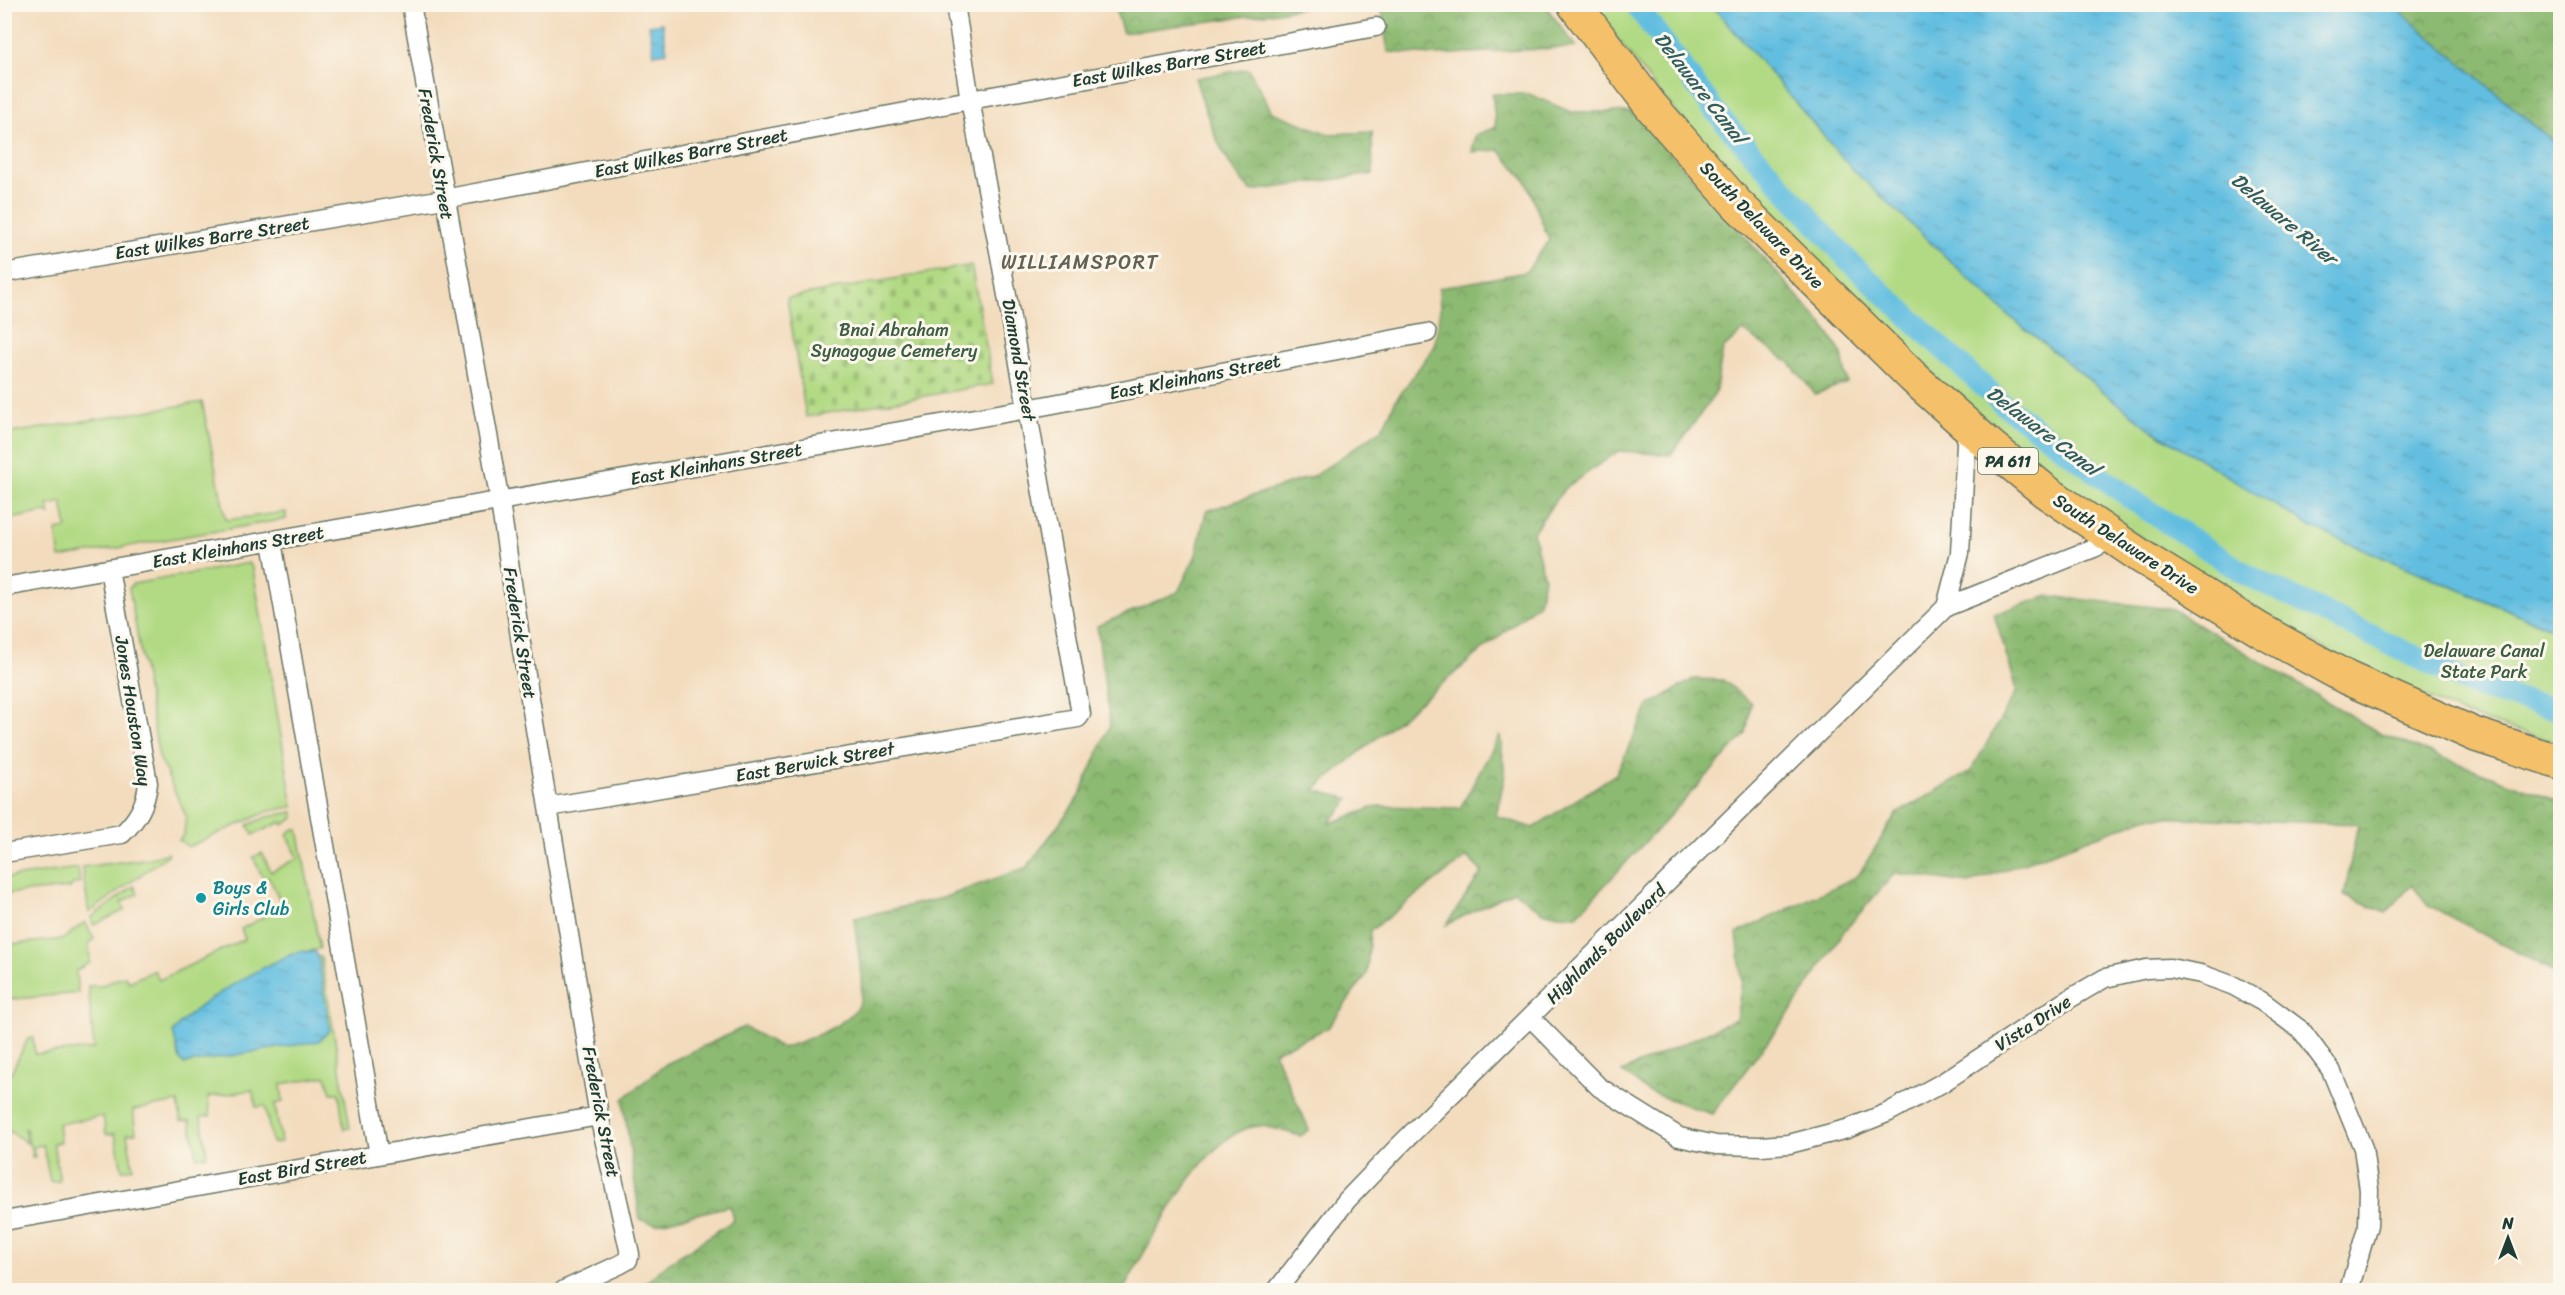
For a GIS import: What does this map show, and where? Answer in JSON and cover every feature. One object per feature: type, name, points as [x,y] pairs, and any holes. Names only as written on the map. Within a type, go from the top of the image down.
[{"type":"highway","name":"South Delaware Drive","points":[[1574,4],[1651,106],[1737,204],[1967,426],[2045,491],[2113,538],[2260,630],[2347,678],[2476,735],[2560,762]]},
{"type":"street","name":"Frederick Street","points":[[411,4],[444,199],[500,502],[599,1116],[630,1254],[628,1260],[564,1290]]},
{"type":"street","name":"Diamond Street","points":[[955,4],[969,100],[1082,714]]},
{"type":"street","name":"East Wilkes Barre Street","points":[[4,273],[444,199],[969,100],[1376,27]]},
{"type":"street","name":"East Kleinhans Street","points":[[4,587],[1027,409],[1427,333]]},
{"type":"street","points":[[1946,607],[1960,553],[1967,426]]},
{"type":"street","name":"Highlands Boulevard","points":[[1277,1290],[1347,1200],[1946,607],[2094,548],[2113,538]]},
{"type":"street","points":[[272,542],[378,1155]]},
{"type":"street","name":"Jones Houston Way","points":[[4,853],[122,834],[133,824],[146,801],[148,783],[109,570]]},
{"type":"street","name":"East Berwick Street","points":[[548,807],[1078,718],[1082,714]]},
{"type":"street","name":"Vista Drive","points":[[1531,1018],[1599,1087],[1679,1137],[1716,1145],[1761,1146],[1789,1144],[1847,1130],[1887,1113],[1942,1083],[2064,1002],[2105,978],[2162,969],[2201,974],[2234,986],[2263,1002],[2302,1031],[2331,1070],[2363,1148],[2369,1190],[2368,1225],[2349,1290]]},
{"type":"street","name":"East Bird Street","points":[[4,1221],[599,1116]]},
{"type":"green space","points":[[1114,4],[1315,5],[1123,33]]},
{"type":"green space","points":[[2558,4],[2560,147],[2392,5]]},
{"type":"green space","points":[[1381,5],[1545,5],[1576,47],[1434,55],[1388,52]]},
{"type":"green space","name":"Delaware Canal State Park","points":[[1592,5],[1712,5],[1851,168],[2008,315],[2149,428],[2311,527],[2560,632],[2560,744],[2466,715],[2346,662],[2078,499],[1967,412],[1754,202],[1652,84]]},
{"type":"green space","points":[[1249,69],[1272,112],[1328,134],[1372,132],[1373,174],[1251,191],[1223,153],[1195,78]]},
{"type":"green space","points":[[1492,94],[1529,94],[1571,112],[1634,112],[1824,326],[1842,354],[1847,383],[1815,394],[1790,363],[1743,331],[1723,349],[1715,394],[1671,455],[1619,451],[1564,489],[1533,532],[1544,578],[1539,603],[1314,790],[1350,799],[1328,824],[1378,806],[1460,808],[1500,735],[1505,775],[1496,816],[1533,828],[1616,774],[1648,706],[1693,679],[1723,680],[1751,703],[1746,734],[1577,915],[1544,913],[1514,891],[1446,925],[1482,872],[1467,857],[1370,931],[1367,974],[1328,1028],[1274,1052],[1309,1129],[1301,1136],[1261,1126],[1240,1131],[1220,1145],[1200,1166],[1181,1192],[1123,1290],[638,1290],[667,1264],[734,1220],[730,1206],[656,1224],[640,1220],[623,1099],[666,1064],[744,1027],[783,1048],[829,1030],[850,1015],[857,1007],[861,997],[861,970],[854,918],[942,898],[1027,867],[1079,797],[1110,725],[1097,626],[1178,592],[1196,555],[1206,511],[1315,475],[1382,429],[1396,400],[1434,347],[1440,312],[1439,288],[1526,272],[1549,240],[1526,181],[1499,150],[1472,152],[1475,135],[1496,127]]},
{"type":"green space","name":"Bnai Abraham Synagogue Cemetery","points":[[971,265],[993,384],[806,417],[787,298]]},
{"type":"green space","points":[[202,402],[226,520],[286,512],[286,519],[60,558],[56,530],[67,528],[62,502],[48,505],[50,515],[45,512],[5,520],[5,434]]},
{"type":"green space","points":[[249,563],[253,569],[293,807],[269,811],[188,847],[179,840],[184,834],[186,816],[159,757],[129,588],[133,584]]},
{"type":"green space","points":[[2048,596],[2173,609],[2381,734],[2560,802],[2560,975],[2428,905],[2412,885],[2386,913],[2344,896],[2358,824],[2149,817],[1969,883],[1895,873],[1844,931],[1791,1011],[1712,1114],[1649,1092],[1622,1072],[1736,1019],[1742,982],[1737,933],[1858,876],[1896,814],[1971,771],[2017,690],[1994,614]]},
{"type":"green space","points":[[293,812],[294,818],[283,825],[281,822],[253,835],[248,825],[267,817]]},
{"type":"green space","points":[[298,829],[320,949],[299,953],[321,957],[350,1128],[344,1129],[339,1093],[331,1093],[326,1076],[281,1084],[283,1102],[275,1104],[281,1142],[272,1143],[265,1106],[256,1107],[252,1090],[208,1097],[210,1116],[201,1117],[207,1155],[197,1157],[190,1121],[181,1121],[178,1102],[133,1110],[136,1133],[127,1134],[133,1168],[122,1170],[115,1134],[106,1134],[103,1116],[58,1124],[60,1142],[53,1143],[60,1181],[50,1182],[43,1145],[33,1147],[35,1157],[32,1157],[26,1129],[24,1129],[27,1143],[9,1131],[5,1131],[5,1085],[28,1039],[33,1038],[35,1054],[94,1049],[88,986],[100,986],[125,976],[129,982],[154,970],[159,980],[245,939],[241,929],[283,907],[269,877],[264,880],[253,857],[262,853],[271,872],[298,858],[287,834]]},
{"type":"green space","points":[[168,853],[89,913],[82,867],[151,858]]},
{"type":"green space","points":[[78,868],[80,883],[73,884],[70,888],[5,894],[5,878]]},
{"type":"green space","points":[[134,886],[138,894],[121,902],[125,910],[94,925],[91,918]]},
{"type":"green space","points":[[85,922],[94,939],[89,943],[90,962],[76,971],[78,993],[5,1000],[5,945],[63,939]]},
{"type":"water","name":"Delaware River","points":[[1712,5],[2392,5],[2560,147],[2560,632],[2311,527],[2149,428],[2008,315],[1851,168]]},
{"type":"water","points":[[662,23],[667,52],[654,54],[649,25]]},
{"type":"water","points":[[299,951],[316,952],[319,962],[330,1030],[319,1041],[184,1064],[180,1060],[173,1032],[183,1021],[231,986]]},
{"type":"waterway","name":"Delaware Canal","points":[[1635,4],[1718,115],[1850,262],[2000,402],[2140,505],[2247,575],[2482,689],[2560,710]]},
{"type":"place","name":"Boys & Girls Club","points":[[201,898]]},
{"type":"district","name":"WILLIAMSPORT","points":[[1080,262]]}]
